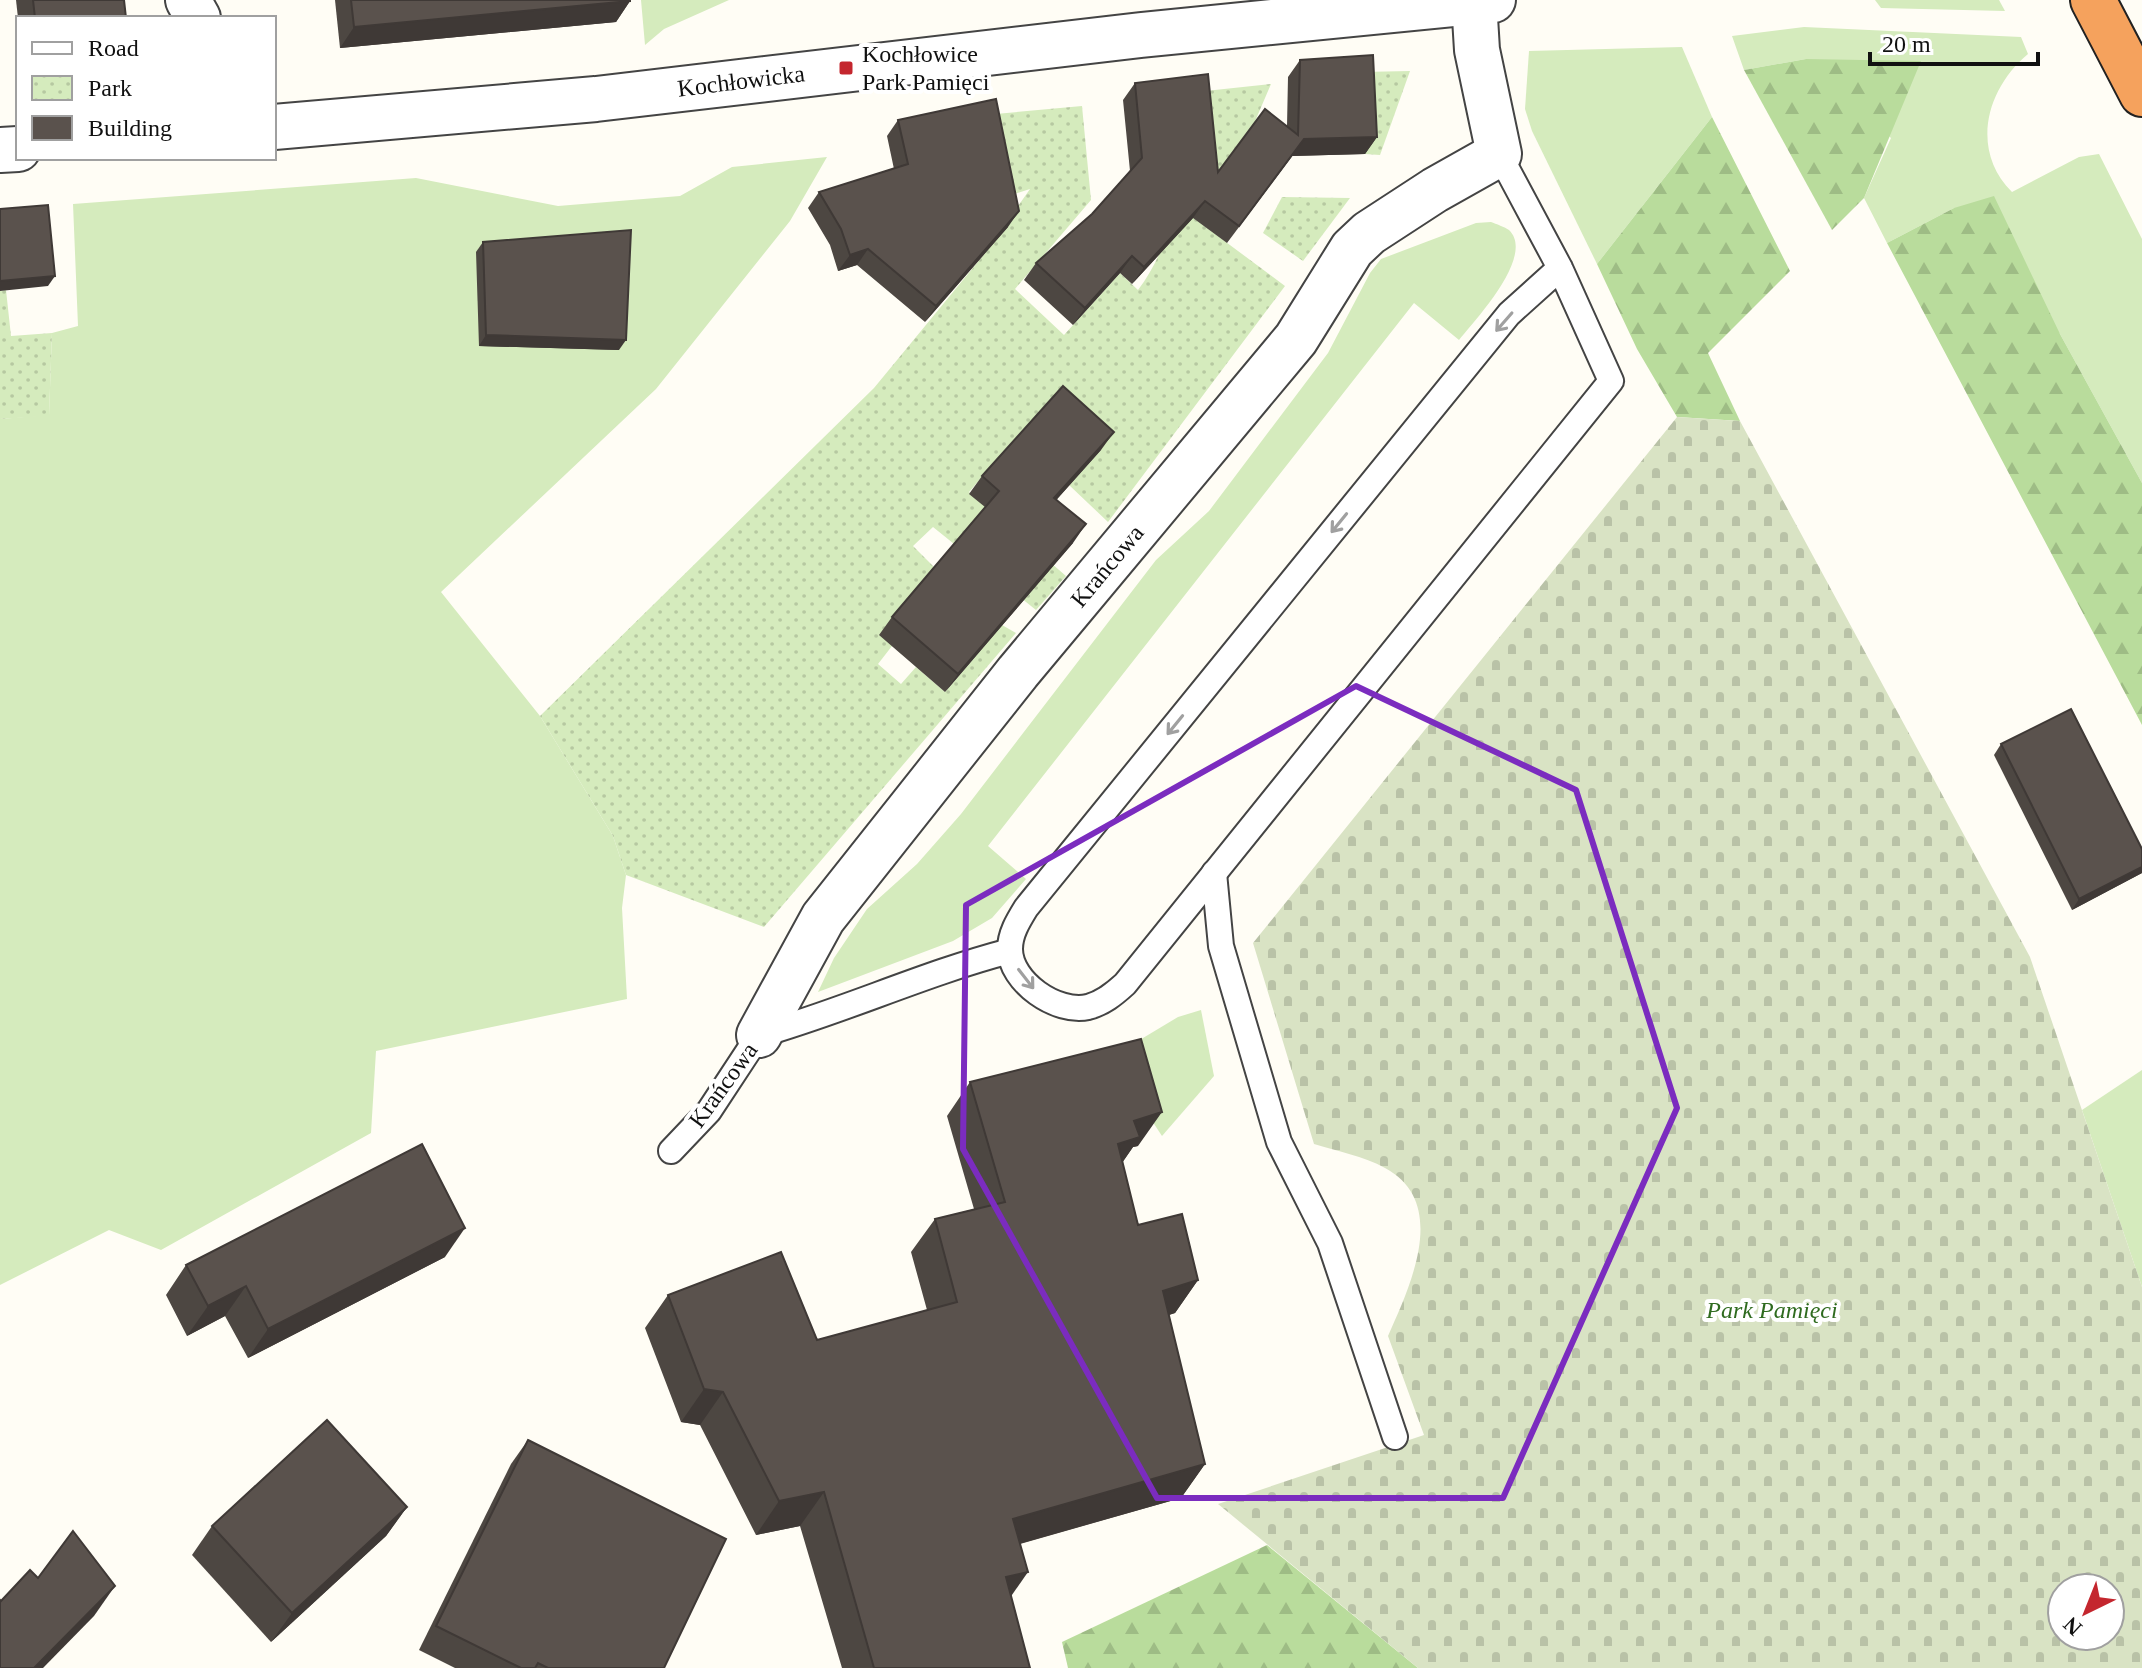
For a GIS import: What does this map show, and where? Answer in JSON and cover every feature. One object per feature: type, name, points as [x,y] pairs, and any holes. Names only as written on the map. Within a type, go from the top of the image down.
[{"type":"highway","points":[[2093,0],[2142,94]]},
{"type":"street","name":"Kochłowicka","points":[[276,127],[596,99],[1110,38],[1483,1]]},
{"type":"street","points":[[1483,1],[1477,50],[1499,154]]},
{"type":"street","name":"Krańcowa","points":[[759,1035],[823,918],[1018,672],[1296,339],[1352,249],[1369,233],[1435,190],[1499,154]]},
{"type":"lane","points":[[1499,154],[1560,268],[1611,381],[1125,984],[1109,999],[1086,1008],[1063,1006],[1042,997],[1022,978],[1010,951],[1014,927],[1026,908],[1509,314],[1560,268]]},
{"type":"lane","points":[[1214,873],[1221,946],[1279,1142],[1330,1243],[1395,1437]]},
{"type":"lane","points":[[759,1035],[829,1015],[975,960],[1010,951]]},
{"type":"lane","name":"Krańcowa","points":[[671,1151],[709,1111],[759,1035]]},
{"type":"highlighted area","points":[[1356,686],[1576,790],[1677,1108],[1503,1498],[1157,1498],[963,1149],[966,905]]},
{"type":"green space","points":[[641,0],[729,0],[664,29],[645,45]]},
{"type":"green space","points":[[1875,0],[1999,0],[2005,11],[1881,8]]},
{"type":"green space","points":[[1804,27],[2021,37],[2028,54],[2002,84],[1988,120],[1991,158],[1999,175],[2012,192],[2079,157],[2099,154],[2142,239],[2142,483],[2060,334],[1954,208],[1887,243],[1864,198],[1891,138],[1806,59],[1744,70],[1732,36]]},
{"type":"green space","points":[[1682,47],[1712,117],[1597,264],[1532,131],[1525,109],[1529,51]]},
{"type":"green space","points":[[1806,59],[1921,61],[1864,198],[1832,230],[1744,70]]},
{"type":"green space","points":[[1410,71],[1380,155],[1365,154],[1361,72]]},
{"type":"green space","points":[[1271,84],[1253,126],[1191,216],[1285,286],[1108,522],[1069,485],[1101,450],[987,471],[969,492],[1066,576],[1036,610],[933,527],[913,546],[936,569],[892,646],[878,664],[901,684],[916,667],[945,692],[1002,625],[1016,633],[764,927],[626,875],[613,836],[540,716],[874,388],[986,252],[1030,189],[1002,198],[984,115],[1082,106],[1091,200],[1015,289],[1064,335],[1120,273],[1138,290],[1152,268],[1163,245],[1178,195],[1196,92]]},
{"type":"green space","points":[[1712,117],[1790,271],[1708,353],[1740,421],[1677,417],[1637,349],[1597,264]]},
{"type":"green space","points":[[827,157],[790,221],[656,389],[441,592],[540,716],[613,836],[626,875],[622,908],[627,999],[376,1051],[371,1133],[161,1250],[109,1230],[0,1285],[0,419],[49,415],[52,333],[78,326],[73,204],[416,178],[558,206],[680,196],[732,167]]},
{"type":"green space","points":[[1994,196],[2060,334],[2142,483],[2142,725],[1887,243],[1954,208]]},
{"type":"green space","points":[[1282,197],[1350,198],[1303,261],[1263,233]]},
{"type":"green space","points":[[1491,222],[1509,230],[1515,241],[1515,255],[1489,304],[1459,340],[1414,303],[988,846],[1026,879],[992,918],[953,941],[818,992],[834,958],[867,909],[917,864],[961,814],[1156,560],[1209,511],[1328,353],[1370,273],[1381,259],[1476,223]]},
{"type":"green space","points":[[6,290],[11,336],[52,333],[49,416],[0,419],[0,291]]},
{"type":"green space","name":"Park Pamięci","points":[[1677,417],[1740,421],[2030,957],[2142,1287],[2142,1668],[1418,1668],[1218,1504],[1424,1435],[1388,1336],[1414,1270],[1420,1223],[1416,1202],[1405,1183],[1385,1168],[1314,1144],[1253,943]]},
{"type":"green space","points":[[1201,1010],[1214,1076],[1162,1136],[1139,1101],[1128,1047],[1178,1017]]},
{"type":"green space","points":[[2142,1070],[2142,1287],[2082,1110]]},
{"type":"green space","points":[[1267,1545],[1418,1668],[1068,1668],[1062,1642]]},
{"type":"building","points":[[33,0],[124,0],[126,16],[35,16]]},
{"type":"building","points":[[351,0],[630,0],[630,1],[354,27]]},
{"type":"building","points":[[1373,55],[1377,137],[1304,139],[1239,226],[1205,201],[1144,267],[1132,256],[1085,308],[1036,263],[1092,214],[1142,158],[1135,83],[1208,74],[1218,172],[1265,109],[1298,135],[1300,60]]},
{"type":"building","points":[[996,99],[1019,211],[936,306],[868,249],[850,255],[841,229],[819,192],[908,164],[898,120]]},
{"type":"building","points":[[48,205],[55,276],[0,281],[0,209]]},
{"type":"building","points":[[631,230],[626,340],[486,335],[483,242]]},
{"type":"building","points":[[1063,386],[1114,432],[1054,498],[1086,524],[958,674],[892,617],[999,491],[982,476]]},
{"type":"building","points":[[2071,709],[2142,849],[2142,867],[2079,899],[2001,744]]},
{"type":"building","points":[[1141,1039],[1162,1112],[1134,1121],[1140,1137],[1118,1144],[1138,1225],[1182,1214],[1198,1280],[1163,1291],[1205,1464],[1013,1519],[1028,1572],[1006,1577],[1030,1668],[874,1668],[824,1492],[779,1501],[723,1392],[704,1389],[668,1295],[781,1252],[817,1340],[957,1302],[935,1219],[1005,1202],[970,1082]]},
{"type":"building","points":[[422,1144],[465,1228],[268,1329],[246,1286],[208,1306],[186,1265]]},
{"type":"building","points":[[327,1420],[407,1507],[292,1613],[212,1526]]},
{"type":"building","points":[[528,1440],[726,1539],[664,1668],[548,1668],[538,1663],[535,1668],[521,1668],[436,1626]]},
{"type":"building","points":[[73,1531],[115,1586],[34,1668],[0,1668],[0,1600],[30,1570],[38,1578]]},
{"type":"place","name":"Kochłowice Park Pamięci","points":[[846,68]]}]
